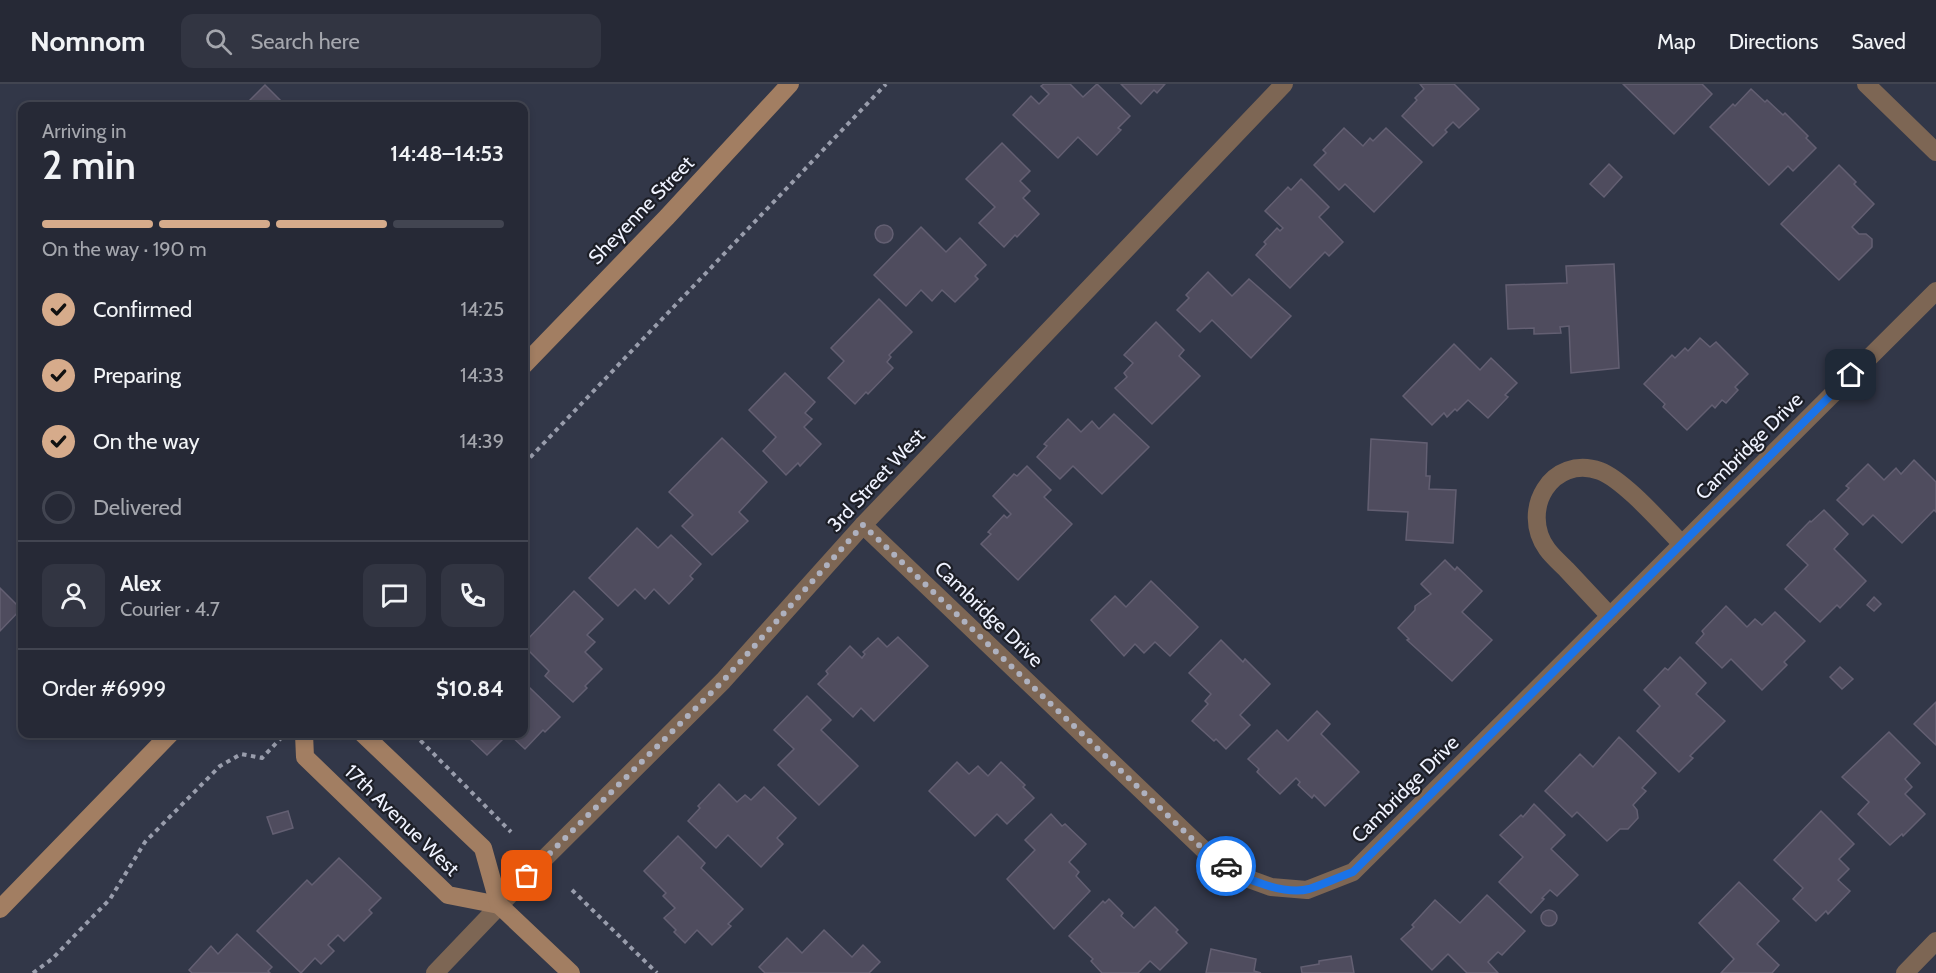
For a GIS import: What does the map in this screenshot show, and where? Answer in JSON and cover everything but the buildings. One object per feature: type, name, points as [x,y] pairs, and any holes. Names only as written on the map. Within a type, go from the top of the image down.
[{"type":"main road","name":"Sheyenne Street","points":[[528,361],[668,217],[790,84]]},
{"type":"main road","points":[[0,909],[166,738]]},
{"type":"main road","name":"17th Avenue West","points":[[304,738],[305,757],[448,895],[499,905],[483,848],[367,738]]},
{"type":"main road","points":[[499,905],[571,973]]},
{"type":"street","name":"3rd Street West","points":[[435,973],[499,905],[723,681],[863,525],[1284,84]]},
{"type":"street","points":[[1866,84],[1936,152]]},
{"type":"street","name":"Cambridge Drive","points":[[863,525],[1204,850],[1238,875],[1271,887],[1307,890],[1353,872],[1936,291]]},
{"type":"street","points":[[1610,616],[1546,548],[1535,522],[1540,496],[1558,475],[1581,466],[1602,472],[1623,486],[1682,544]]},
{"type":"street","points":[[1905,973],[1936,941]]},
{"type":"path","points":[[528,460],[886,84]]},
{"type":"path","points":[[33,973],[52,959],[110,899],[145,842],[220,766],[241,754],[262,758],[282,738]]},
{"type":"path","points":[[418,738],[511,832]]},
{"type":"path","points":[[572,890],[657,973]]},
{"type":"way so far","points":[[527,876],[723,681],[863,525],[1204,850],[1226,866]]},
{"type":"route","points":[[1226,866],[1238,875],[1271,887],[1307,890],[1353,872],[1851,375]]}]
